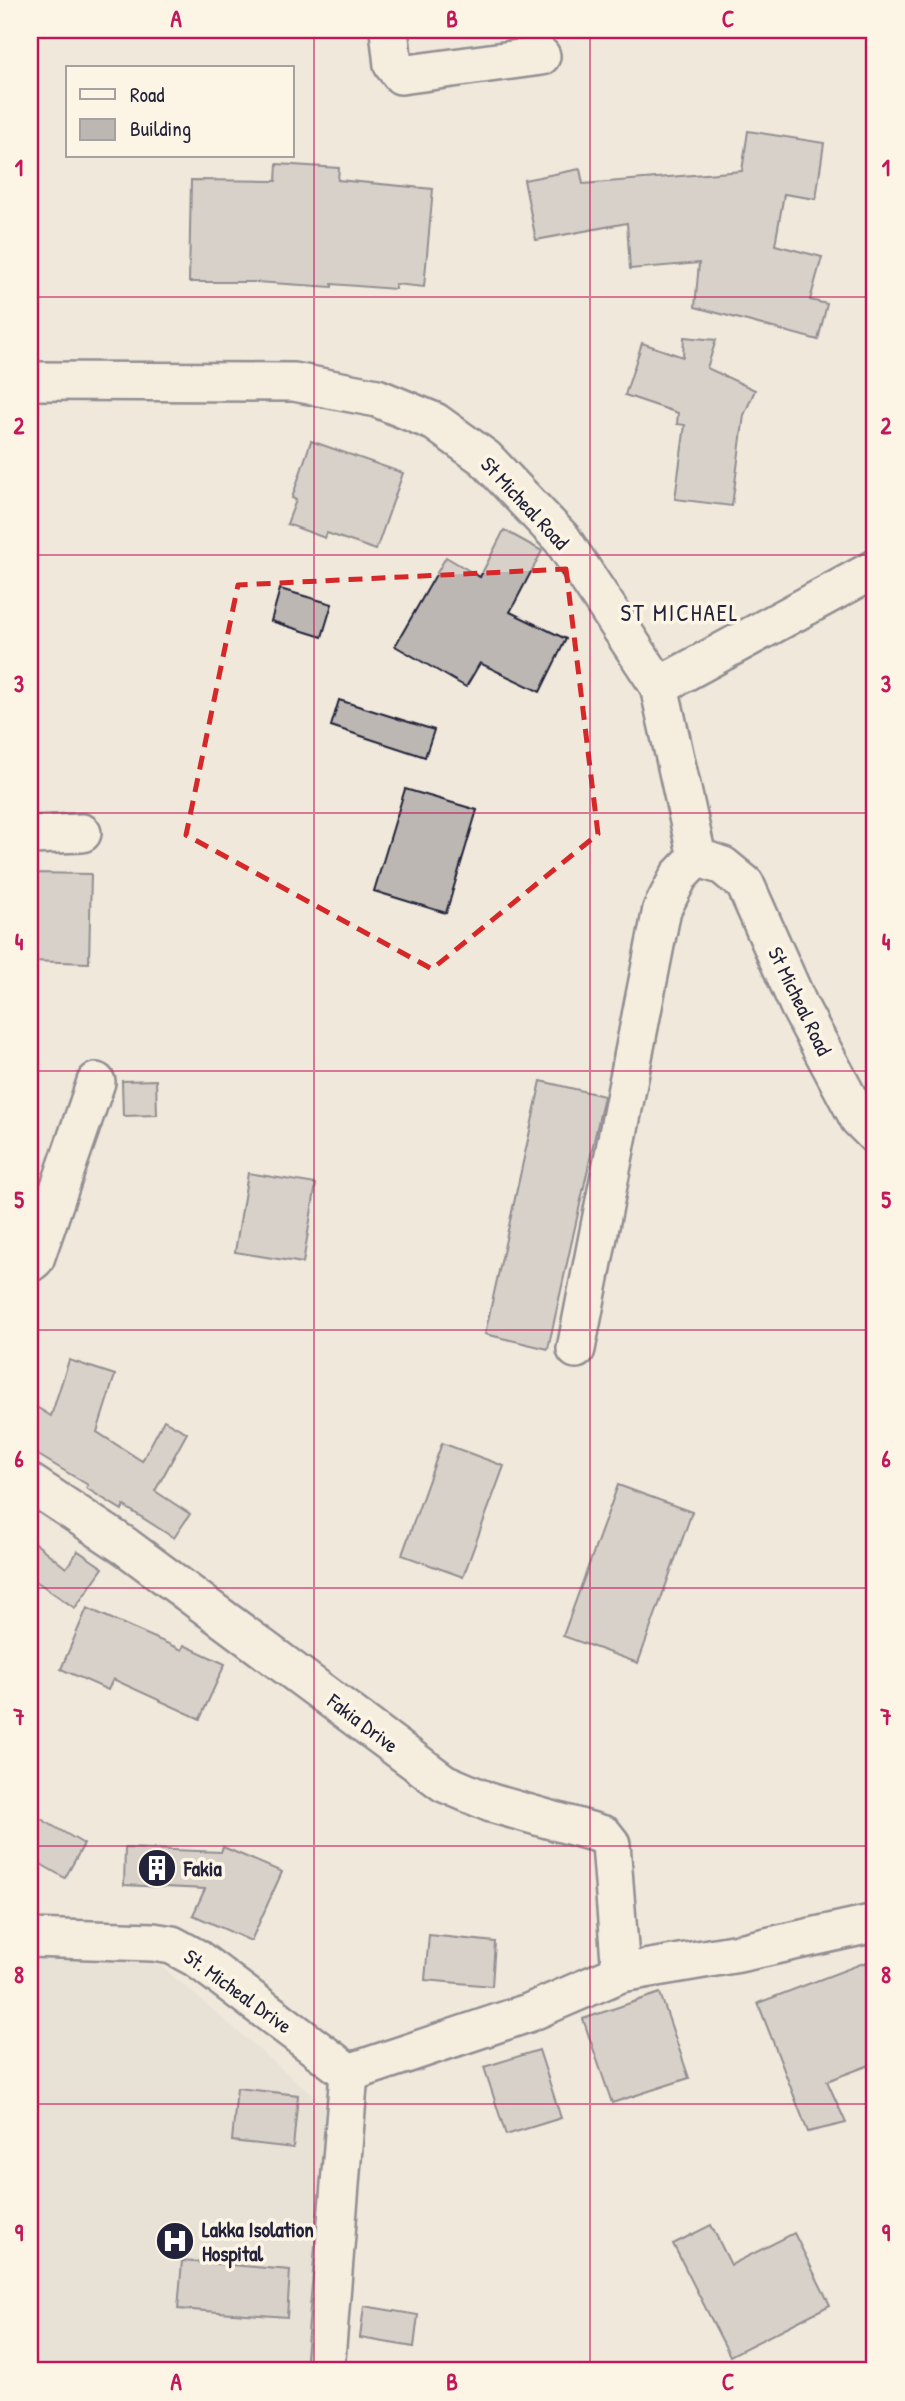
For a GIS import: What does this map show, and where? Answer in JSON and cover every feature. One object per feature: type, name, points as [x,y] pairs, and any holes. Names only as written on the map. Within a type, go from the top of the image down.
[{"type":"street","points":[[389,30],[393,65],[401,75],[541,56]]},
{"type":"street","name":"St Micheal Road","points":[[30,381],[294,382],[377,398],[435,422],[485,458],[562,539],[659,685],[697,857],[723,866],[745,884],[799,1006],[859,1119],[875,1135]]},
{"type":"street","points":[[659,685],[875,569]]},
{"type":"street","points":[[30,835],[82,833]]},
{"type":"street","points":[[576,1349],[662,909],[679,876],[697,857]]},
{"type":"street","points":[[30,1263],[35,1259],[96,1082]]},
{"type":"street","name":"Fakia Drive","points":[[30,1483],[125,1546],[444,1783],[491,1803],[604,1836],[611,1844],[621,1973]]},
{"type":"street","points":[[325,2371],[349,2073],[527,2013],[621,1973],[739,1954],[875,1923]]},
{"type":"street","name":"St. Micheal Drive","points":[[30,1938],[172,1945],[196,1958],[349,2073]]},
{"type":"highlighted area","points":[[566,569],[598,834],[432,969],[186,835],[238,585]]},
{"type":"shaded area","name":"Lakka Isolation Hospital","points":[[30,1953],[147,1954],[331,2111],[308,2371],[30,2371]]},
{"type":"building","points":[[748,131],[824,143],[816,199],[784,194],[775,245],[822,257],[810,300],[827,304],[818,340],[695,307],[699,263],[630,269],[627,223],[536,240],[524,180],[580,169],[583,184],[742,171]]},
{"type":"building","points":[[277,164],[339,168],[338,180],[433,189],[424,287],[395,284],[395,289],[332,284],[332,287],[256,282],[189,282],[191,180],[276,181]]},
{"type":"building","points":[[684,337],[716,340],[707,368],[755,390],[744,415],[732,506],[675,499],[685,425],[677,424],[678,413],[625,395],[642,343],[683,357]]},
{"type":"building","points":[[311,441],[403,473],[376,550],[327,533],[325,538],[287,524],[296,500],[292,498]]},
{"type":"building","points":[[504,530],[542,551],[510,612],[566,639],[540,692],[480,663],[466,687],[395,646],[446,557],[480,577]]},
{"type":"building","points":[[280,589],[332,604],[322,637],[271,621]]},
{"type":"building","points":[[339,700],[434,730],[425,757],[331,726]]},
{"type":"building","points":[[405,789],[477,810],[446,913],[374,891]]},
{"type":"building","points":[[30,873],[91,874],[89,963],[30,961]]},
{"type":"building","points":[[156,1080],[157,1115],[123,1116],[122,1081]]},
{"type":"building","points":[[541,1081],[604,1096],[548,1349],[485,1334]]},
{"type":"building","points":[[248,1173],[316,1184],[303,1263],[235,1252]]},
{"type":"building","points":[[69,1360],[115,1375],[97,1432],[142,1461],[164,1420],[187,1433],[155,1491],[190,1514],[174,1538],[124,1506],[122,1510],[86,1488],[88,1485],[30,1450],[30,1403],[51,1416]]},
{"type":"building","points":[[442,1443],[504,1466],[463,1577],[402,1555]]},
{"type":"building","points":[[618,1485],[692,1512],[638,1663],[563,1636]]},
{"type":"building","points":[[30,1539],[66,1568],[78,1551],[103,1568],[75,1608],[30,1577]]},
{"type":"building","points":[[87,1608],[182,1650],[184,1645],[225,1664],[200,1719],[113,1679],[108,1690],[61,1669]]},
{"type":"building","points":[[41,1819],[84,1844],[65,1878],[30,1858],[30,1838]]},
{"type":"building","points":[[223,1847],[282,1872],[251,1941],[193,1915],[205,1889],[124,1885],[125,1848],[221,1852]]},
{"type":"building","points":[[429,1935],[495,1942],[492,1986],[425,1980]]},
{"type":"building","points":[[866,1962],[875,1986],[875,2063],[827,2081],[846,2123],[808,2132],[758,2003]]},
{"type":"building","points":[[660,1993],[689,2078],[612,2103],[583,2019]]},
{"type":"building","points":[[539,2050],[561,2118],[506,2135],[484,2067]]},
{"type":"building","points":[[237,2088],[298,2095],[293,2148],[232,2141]]},
{"type":"building","points":[[711,2225],[731,2265],[794,2233],[830,2305],[730,2356],[673,2244]]},
{"type":"building","points":[[182,2261],[290,2270],[287,2317],[178,2309]]},
{"type":"building","points":[[364,2306],[418,2315],[414,2347],[360,2338]]},
{"type":"place","name":"Fakia","points":[[157,1868]]},
{"type":"place","name":"Lakka Isolation Hospital","points":[[175,2241]]},
{"type":"district","name":"ST MICHAEL","points":[[680,612]]}]
